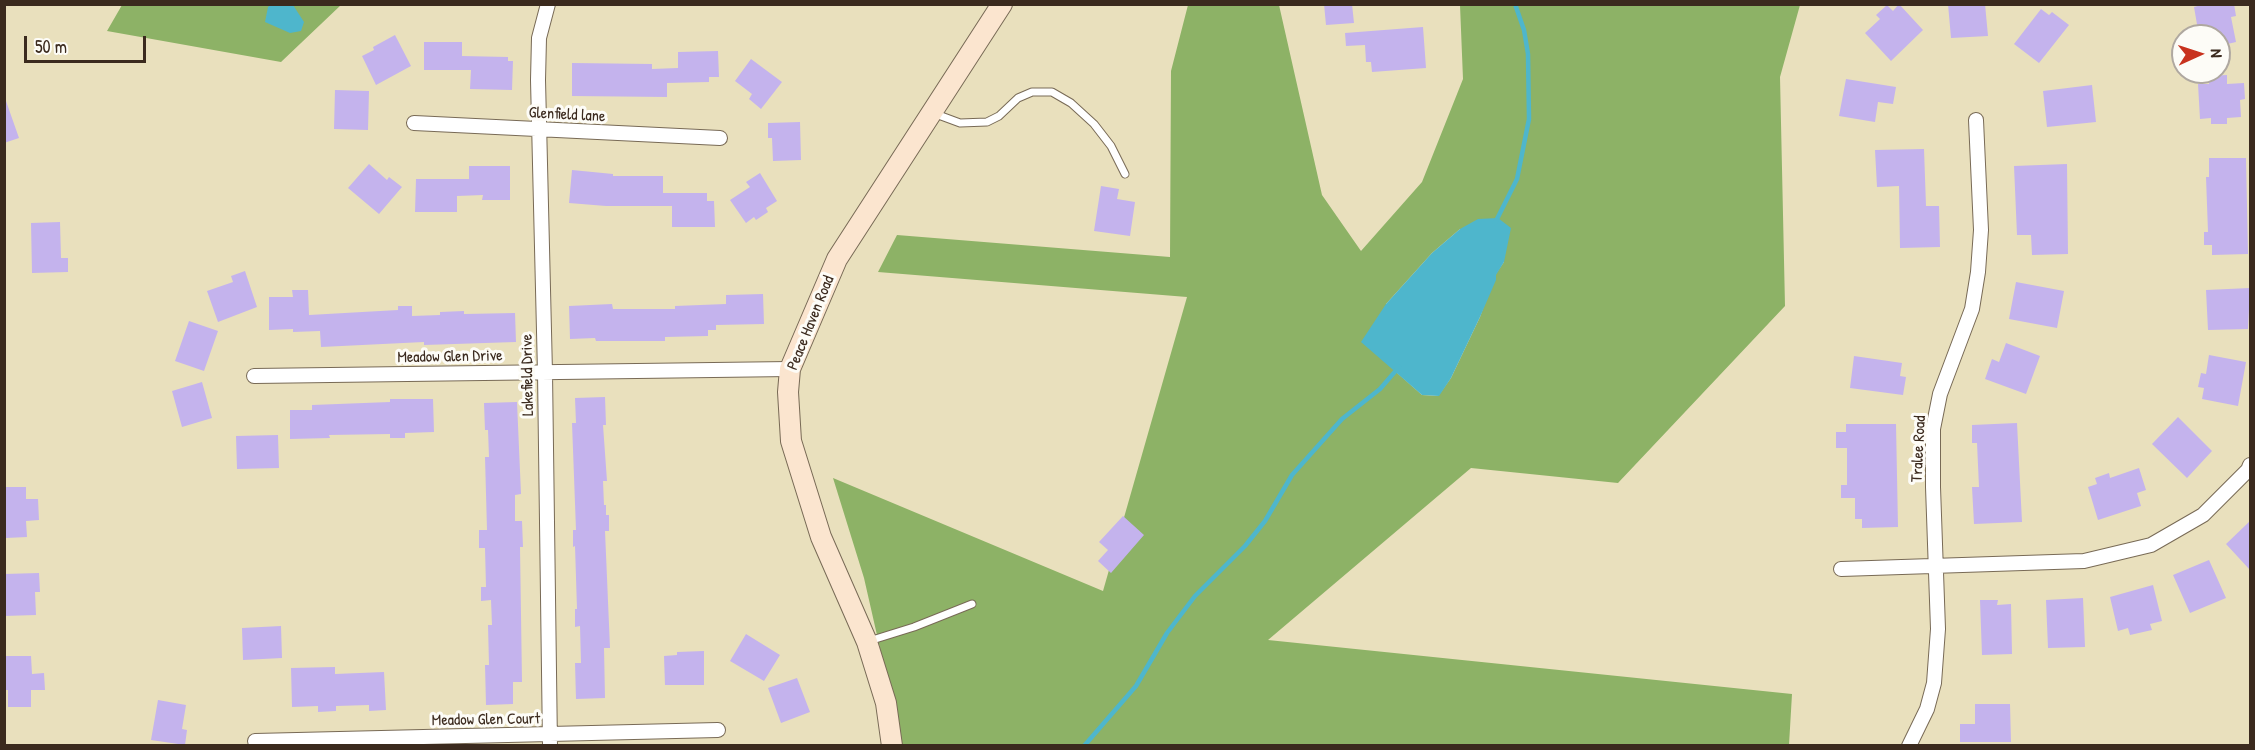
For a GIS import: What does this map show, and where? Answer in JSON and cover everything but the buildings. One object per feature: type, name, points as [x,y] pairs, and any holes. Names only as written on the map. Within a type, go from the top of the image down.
[{"type":"main road","name":"Peace Haven Road","points":[[892,746],[886,703],[867,642],[821,537],[791,441],[788,392],[790,369],[837,259],[1002,4]]},
{"type":"street","name":"Lakefield Drive","points":[[548,4],[540,38],[539,130],[550,740]]},
{"type":"street","name":"Tralee Road","points":[[1910,746],[1927,709],[1934,683],[1938,629],[1933,429],[1940,394],[1972,309],[1978,272],[1981,230],[1976,120]]},
{"type":"street","name":"Glenfield lane","points":[[414,123],[720,138]]},
{"type":"street","name":"Meadow Glen Drive","points":[[254,376],[790,369]]},
{"type":"street","points":[[1842,569],[2084,561],[2151,545],[2204,515],[2248,470],[2250,465]]},
{"type":"street","name":"Meadow Glen Court","points":[[255,741],[550,740],[717,730]]},
{"type":"lane","points":[[932,113],[960,123],[987,122],[999,116],[1018,99],[1032,92],[1052,92],[1071,103],[1094,124],[1111,146],[1125,174]]},
{"type":"lane","points":[[867,642],[914,627],[972,604]]},
{"type":"green space","points":[[122,5],[341,5],[281,62],[107,31]]},
{"type":"green space","points":[[1188,5],[1279,5],[1322,195],[1361,251],[1422,182],[1463,79],[1460,5],[1800,5],[1780,77],[1785,306],[1618,483],[1471,468],[1268,640],[1792,694],[1789,745],[902,745],[864,578],[833,478],[1103,591],[1187,297],[878,272],[897,235],[1170,257],[1171,71]],"holes":[[[1460,229],[1504,262],[1495,275],[1480,317],[1451,378],[1438,396],[1422,395],[1396,372],[1386,304],[1432,253]]]},
{"type":"water","points":[[272,4],[293,5],[304,22],[301,31],[290,33],[265,22],[268,7]]},
{"type":"water","points":[[1498,218],[1511,228],[1504,262],[1496,275],[1480,317],[1451,378],[1439,396],[1422,395],[1361,342],[1386,304],[1432,253],[1460,229],[1478,219]]},
{"type":"waterway","points":[[1495,223],[1517,179],[1529,119],[1528,54],[1524,30],[1515,4]]},
{"type":"waterway","points":[[1084,746],[1136,686],[1167,633],[1195,596],[1245,546],[1265,521],[1292,475],[1342,419],[1380,389],[1399,367]]}]
